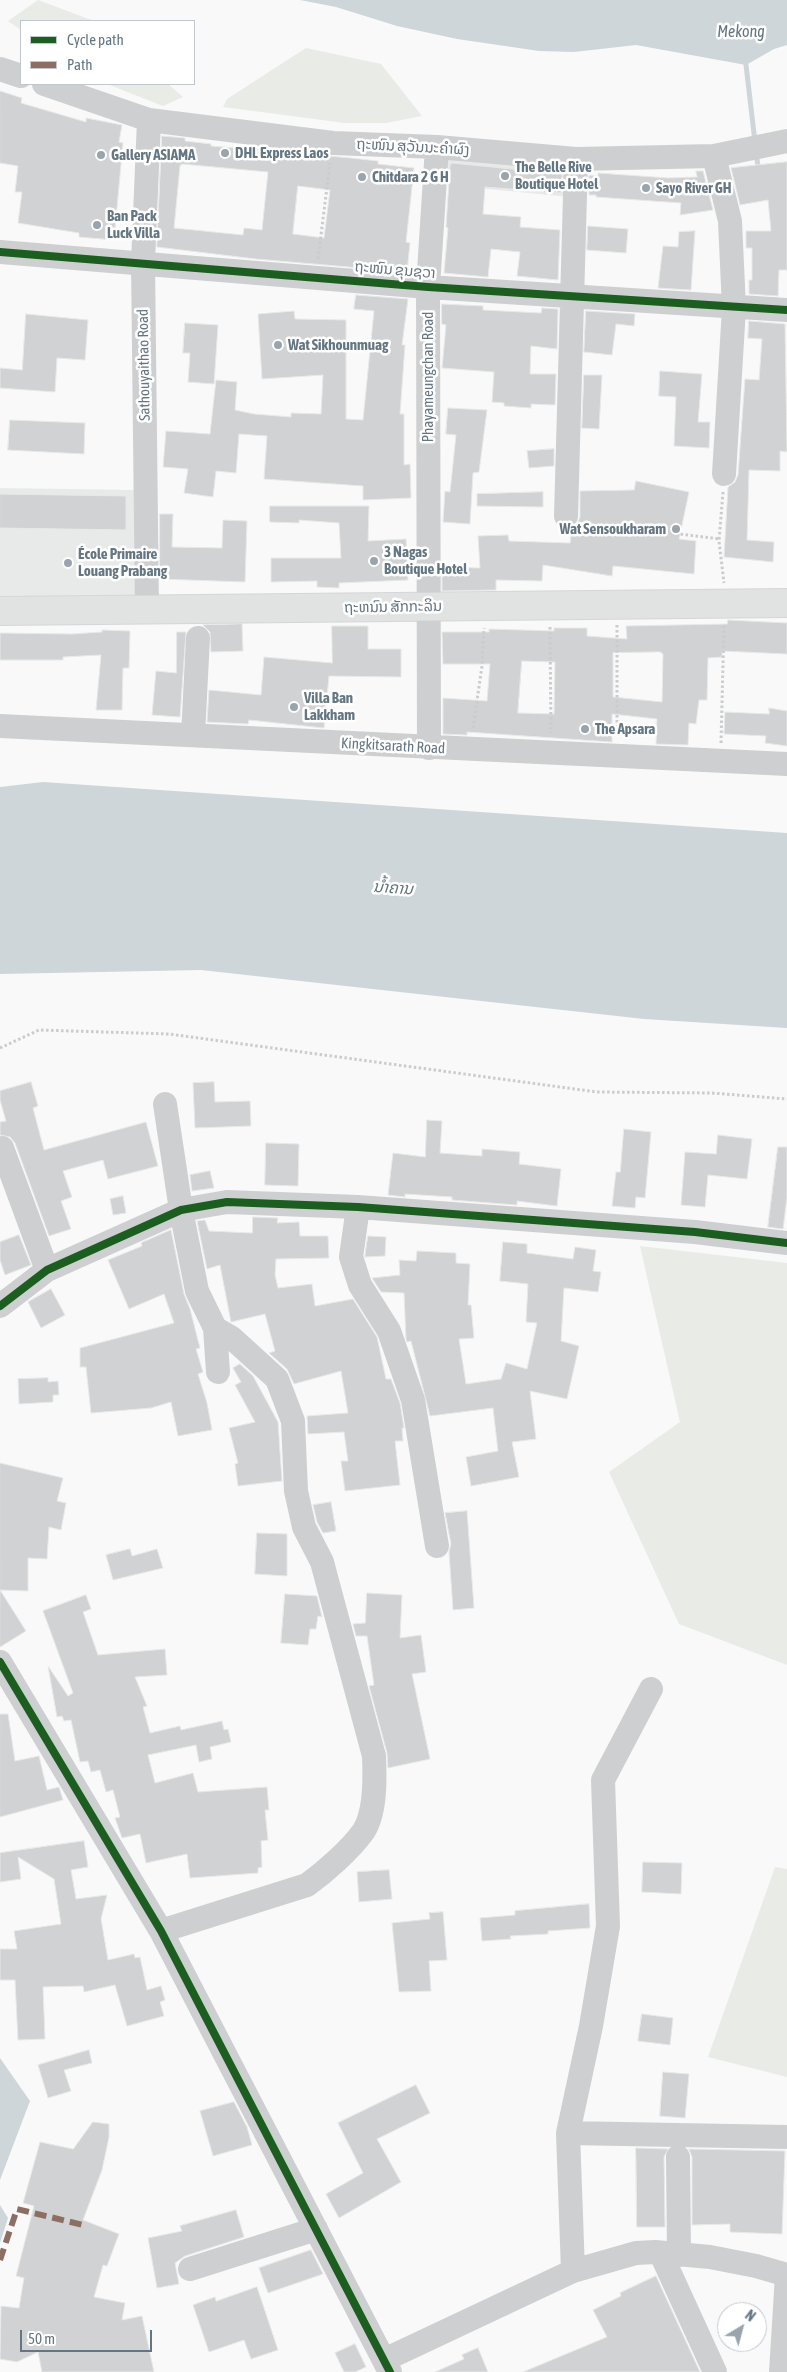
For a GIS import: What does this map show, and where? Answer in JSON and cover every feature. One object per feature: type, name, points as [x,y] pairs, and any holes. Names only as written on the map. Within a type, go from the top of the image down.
[{"type":"main road","name":"ຖະຫນົນ ສັກກະລິນ","points":[[0,611],[147,610],[198,622],[428,607],[787,603]]},
{"type":"street","points":[[0,69],[20,76]]},
{"type":"street","name":"ຖະໜົນ ສຸວັນນະຄໍາຜົງ","points":[[47,85],[149,120],[332,143],[437,147],[576,159],[714,156],[767,145]]},
{"type":"street","name":"Sathouyaithao Road","points":[[147,610],[143,262],[149,120]]},
{"type":"street","name":"Phayameungchan Road","points":[[429,748],[428,287],[437,147]]},
{"type":"street","points":[[714,156],[730,221],[734,308],[724,474]]},
{"type":"street","points":[[566,516],[576,159]]},
{"type":"street","name":"ຖະໜົນ ຂຸນຊວາ","points":[[0,252],[315,276],[428,287],[787,310]]},
{"type":"street","points":[[193,735],[198,622]]},
{"type":"street","name":"Kingkitsarath Road","points":[[0,726],[787,764]]},
{"type":"street","points":[[165,1104],[181,1210],[197,1290],[214,1328],[218,1372]]},
{"type":"street","points":[[2,1148],[47,1270]]},
{"type":"street","points":[[0,1306],[47,1270],[181,1210],[227,1202],[358,1207],[695,1232],[787,1243]]},
{"type":"street","points":[[358,1207],[351,1257],[360,1285],[389,1331],[413,1400],[437,1546]]},
{"type":"street","points":[[161,1931],[307,1885],[324,1872],[363,1831],[375,1785],[374,1756],[322,1562],[304,1527],[296,1491],[293,1421],[277,1378],[232,1338],[214,1328]]},
{"type":"street","points":[[0,1662],[161,1931],[388,2366],[573,2271],[636,2253],[655,2252],[756,2266],[787,2275],[781,2372]]},
{"type":"street","points":[[573,2271],[568,2133],[591,2026],[608,1926],[603,1780],[651,1689]]},
{"type":"street","points":[[568,2133],[787,2137]]},
{"type":"street","points":[[678,2157],[680,2254]]},
{"type":"street","points":[[190,2269],[316,2229]]},
{"type":"street","points":[[655,2252],[662,2256],[715,2372]]},
{"type":"path","points":[[315,276],[332,143]]},
{"type":"path","points":[[721,762],[724,603],[720,539],[724,474]]},
{"type":"path","points":[[631,528],[720,539]]},
{"type":"path","points":[[550,605],[551,754]]},
{"type":"path","points":[[470,749],[482,666],[485,606]]},
{"type":"path","points":[[617,648],[617,755]]},
{"type":"path","points":[[0,1048],[39,1030],[169,1034],[597,1092],[712,1093],[787,1099]]},
{"type":"shaded area","points":[[38,0],[91,20],[20,20],[20,29],[8,21]]},
{"type":"shaded area","points":[[306,48],[381,64],[422,116],[386,123],[345,123],[223,107],[227,99]]},
{"type":"shaded area","points":[[110,85],[169,85],[183,97],[163,106]]},
{"type":"shaded area","name":"The Belle Rive Boutique Hotel","points":[[441,155],[571,167],[569,197],[438,184]]},
{"type":"shaded area","name":"École Primaire Louang Prabang","points":[[0,488],[136,490],[135,597],[0,596],[0,528],[125,530],[126,497],[0,494]]},
{"type":"shaded area","points":[[640,1246],[787,1263],[787,1665],[679,1624],[609,1472],[680,1422]]},
{"type":"shaded area","points":[[775,1867],[787,1869],[787,2077],[708,2057]]},
{"type":"water","name":"Mekong","points":[[300,0],[787,0],[787,45],[774,49],[746,65],[636,45],[574,52],[539,51],[457,39],[397,26],[336,7]]},
{"type":"water","name":"ນ້ຳຄານ","points":[[43,782],[787,833],[787,1028],[644,1019],[201,970],[0,974],[0,787]]},
{"type":"water","points":[[0,2058],[30,2101],[0,2180]]},
{"type":"water","points":[[0,2205],[8,2218],[0,2243]]},
{"type":"building","points":[[0,91],[22,98],[21,103],[86,122],[86,118],[122,125],[119,142],[123,143],[114,240],[79,237],[79,233],[18,223],[22,192],[15,192],[18,166],[0,163]]},
{"type":"building","points":[[162,136],[185,138],[185,141],[211,144],[211,146],[351,158],[378,161],[378,164],[414,168],[406,242],[410,243],[407,272],[256,259],[157,247]],"holes":[[[182,164],[268,172],[262,230],[244,228],[243,235],[174,228],[180,166]],[[298,186],[330,190],[324,238],[293,234]]]},
{"type":"building","points":[[787,162],[787,270],[779,270],[778,296],[749,294],[749,280],[752,280],[752,248],[746,248],[746,231],[771,231],[768,200],[740,205],[731,168]]},
{"type":"building","points":[[452,163],[562,174],[561,193],[485,187],[483,214],[521,217],[520,227],[560,230],[558,280],[517,276],[520,252],[491,249],[488,277],[444,273],[450,166]]},
{"type":"building","points":[[696,171],[703,171],[713,210],[680,215],[681,203],[589,195],[589,175],[598,176],[598,173],[668,178],[697,177]]},
{"type":"building","points":[[588,226],[628,229],[626,253],[587,250]]},
{"type":"building","points":[[695,231],[691,290],[658,288],[663,246],[678,247],[679,232]]},
{"type":"building","points":[[356,295],[408,299],[402,345],[405,345],[400,414],[404,414],[404,465],[410,464],[411,498],[363,500],[363,486],[264,479],[267,436],[239,434],[236,473],[216,471],[213,497],[184,493],[188,469],[163,467],[166,431],[210,434],[216,380],[237,382],[235,410],[254,414],[291,417],[291,413],[321,414],[323,375],[262,379],[258,314],[294,311],[295,319],[346,320],[346,419],[363,420],[374,311],[354,309]]},
{"type":"building","points":[[442,304],[483,306],[483,310],[541,313],[542,308],[558,309],[557,349],[531,346],[530,374],[556,374],[555,405],[531,404],[531,408],[504,406],[504,403],[492,402],[494,372],[442,368],[446,325],[442,324]]},
{"type":"building","points":[[586,311],[635,314],[634,326],[616,324],[612,355],[584,352]]},
{"type":"building","points":[[26,314],[88,320],[85,360],[57,358],[55,392],[0,388],[0,368],[22,370]]},
{"type":"building","points":[[749,321],[785,324],[787,452],[780,451],[780,471],[749,470],[747,540],[774,542],[773,562],[724,557],[728,487],[735,482],[738,475],[745,379],[759,380],[762,339],[748,338]]},
{"type":"building","points":[[185,323],[218,325],[214,384],[188,382],[190,353],[183,353]]},
{"type":"building","points":[[660,371],[702,374],[698,422],[710,422],[709,448],[674,446],[676,397],[659,396]]},
{"type":"building","points":[[584,375],[602,375],[599,429],[582,428]]},
{"type":"building","points":[[448,408],[487,410],[479,472],[473,473],[470,524],[443,522],[445,491],[450,492],[456,435],[446,434]]},
{"type":"building","points":[[10,420],[85,423],[84,454],[8,450]]},
{"type":"building","points":[[554,449],[554,466],[529,468],[527,451]]},
{"type":"building","points":[[636,481],[689,492],[679,539],[696,541],[694,574],[613,566],[612,576],[543,565],[542,581],[496,580],[496,590],[442,591],[442,567],[480,568],[478,536],[508,535],[509,541],[570,543],[572,528],[577,524],[580,517],[580,491],[634,490]]},
{"type":"building","points":[[543,492],[543,507],[477,506],[477,494]]},
{"type":"building","points":[[0,494],[126,496],[126,530],[0,528]]},
{"type":"building","points":[[270,506],[369,506],[368,541],[406,539],[408,580],[339,583],[339,588],[317,587],[317,581],[271,582],[271,558],[341,558],[339,523],[299,520],[299,523],[270,522]]},
{"type":"building","points":[[160,514],[173,514],[172,547],[222,548],[223,520],[247,521],[245,582],[160,579]]},
{"type":"building","points":[[728,620],[787,623],[787,654],[722,651],[722,657],[708,658],[707,700],[699,700],[696,724],[689,723],[688,745],[656,744],[657,719],[612,714],[612,742],[467,732],[467,735],[443,734],[443,698],[487,701],[490,664],[443,664],[442,632],[489,632],[489,629],[554,631],[554,628],[587,628],[587,636],[627,639],[626,626],[727,624]],"holes":[[[660,652],[663,654],[662,702],[613,697],[613,653]],[[522,661],[555,662],[554,714],[518,713]]]},
{"type":"building","points":[[242,624],[243,651],[211,652],[210,632],[203,625]]},
{"type":"building","points":[[332,626],[368,626],[368,649],[401,649],[401,677],[329,676],[324,728],[249,720],[248,724],[207,722],[209,690],[261,695],[264,657],[332,663]]},
{"type":"building","points":[[102,630],[130,631],[129,668],[123,668],[122,710],[96,710],[101,655],[63,657],[63,660],[0,660],[0,633],[72,634],[102,632]]},
{"type":"building","points":[[177,632],[186,632],[180,717],[152,715],[156,671],[176,673]]},
{"type":"building","points":[[769,708],[787,711],[787,746],[765,743],[766,736],[724,734],[725,712],[769,714]]},
{"type":"building","points":[[31,1082],[38,1106],[33,1108],[44,1150],[146,1122],[158,1166],[108,1179],[103,1160],[63,1171],[72,1197],[61,1201],[71,1229],[49,1236],[15,1143],[10,1137],[0,1135],[0,1122],[6,1121],[0,1100],[0,1091]]},
{"type":"building","points":[[214,1082],[215,1102],[250,1101],[251,1126],[195,1128],[193,1083]]},
{"type":"building","points":[[427,1120],[442,1121],[440,1153],[482,1156],[482,1149],[520,1152],[519,1164],[561,1169],[557,1206],[517,1201],[517,1205],[452,1200],[452,1197],[405,1194],[405,1197],[388,1195],[393,1153],[425,1157]]},
{"type":"building","points":[[624,1129],[651,1132],[645,1198],[636,1197],[635,1208],[612,1206],[616,1172],[620,1172]]},
{"type":"building","points":[[718,1135],[752,1139],[747,1179],[708,1175],[705,1207],[681,1205],[685,1152],[716,1154]]},
{"type":"building","points":[[266,1143],[299,1144],[298,1186],[265,1185]]},
{"type":"building","points":[[778,1147],[787,1147],[787,1197],[783,1229],[768,1227]]},
{"type":"building","points":[[210,1171],[214,1188],[192,1191],[190,1175]]},
{"type":"building","points":[[123,1196],[126,1213],[113,1215],[110,1199]]},
{"type":"building","points":[[253,1217],[278,1218],[277,1223],[299,1222],[300,1236],[328,1236],[329,1258],[276,1259],[275,1275],[278,1288],[312,1284],[315,1306],[353,1299],[377,1337],[386,1379],[391,1379],[400,1403],[404,1428],[402,1428],[403,1441],[395,1441],[400,1485],[345,1491],[341,1461],[348,1461],[344,1432],[308,1434],[307,1416],[348,1413],[341,1371],[294,1384],[287,1369],[269,1353],[275,1351],[265,1314],[231,1322],[220,1265],[207,1269],[197,1221],[205,1220],[209,1231],[252,1233]]},
{"type":"building","points":[[171,1230],[184,1294],[200,1348],[196,1349],[203,1372],[198,1374],[207,1403],[212,1430],[178,1436],[171,1402],[151,1408],[91,1413],[86,1367],[80,1367],[80,1348],[174,1323],[164,1294],[129,1309],[108,1260],[142,1246],[141,1243]]},
{"type":"building","points":[[19,1235],[31,1265],[5,1275],[0,1260],[0,1242]]},
{"type":"building","points":[[368,1236],[386,1237],[385,1256],[365,1257]]},
{"type":"building","points":[[503,1242],[527,1244],[527,1253],[573,1259],[575,1247],[596,1250],[593,1271],[601,1272],[598,1292],[564,1288],[561,1341],[579,1346],[567,1399],[530,1391],[536,1439],[512,1442],[519,1477],[471,1486],[466,1457],[498,1451],[493,1408],[430,1416],[411,1341],[407,1342],[406,1339],[404,1293],[381,1292],[372,1278],[400,1275],[399,1260],[416,1261],[417,1251],[456,1253],[456,1263],[470,1264],[468,1305],[471,1305],[474,1338],[459,1339],[466,1384],[501,1379],[506,1363],[527,1369],[537,1323],[526,1322],[528,1284],[500,1281]]},
{"type":"building","points":[[51,1289],[65,1315],[41,1328],[28,1302]]},
{"type":"building","points":[[240,1364],[253,1376],[278,1422],[282,1481],[238,1486],[235,1464],[238,1463],[229,1428],[255,1422],[235,1385],[241,1382],[233,1368]]},
{"type":"building","points":[[48,1378],[48,1382],[58,1381],[59,1395],[53,1395],[53,1402],[19,1404],[18,1379]]},
{"type":"building","points":[[0,1463],[63,1478],[57,1501],[66,1503],[61,1530],[49,1527],[47,1559],[28,1558],[28,1591],[0,1590]]},
{"type":"building","points":[[331,1502],[336,1531],[323,1533],[317,1522],[313,1505]]},
{"type":"building","points":[[467,1511],[474,1608],[453,1610],[449,1552],[451,1544],[445,1513]]},
{"type":"building","points":[[257,1533],[287,1534],[287,1576],[255,1574]]},
{"type":"building","points":[[130,1549],[132,1556],[157,1549],[163,1568],[113,1580],[106,1555]]},
{"type":"building","points":[[0,1590],[26,1631],[0,1647]]},
{"type":"building","points":[[367,1593],[402,1595],[400,1638],[421,1635],[426,1672],[412,1674],[430,1759],[388,1768],[387,1753],[369,1686],[374,1685],[367,1636],[356,1636],[353,1624],[365,1623]]},
{"type":"building","points":[[285,1594],[317,1596],[322,1617],[318,1616],[316,1629],[310,1629],[308,1645],[281,1643]]},
{"type":"building","points":[[86,1595],[91,1609],[83,1612],[98,1655],[165,1649],[167,1675],[135,1677],[147,1706],[143,1707],[150,1733],[180,1726],[181,1730],[222,1721],[224,1730],[228,1729],[231,1742],[210,1747],[212,1759],[199,1762],[196,1745],[148,1755],[155,1783],[193,1773],[198,1792],[267,1787],[269,1810],[265,1810],[268,1840],[261,1841],[262,1867],[258,1868],[258,1873],[190,1878],[187,1854],[146,1863],[140,1834],[122,1838],[115,1818],[120,1817],[113,1790],[106,1792],[100,1770],[91,1772],[88,1761],[80,1762],[71,1720],[64,1721],[62,1716],[57,1717],[48,1666],[68,1696],[73,1693],[43,1611]]},
{"type":"building","points":[[0,1714],[8,1714],[15,1761],[39,1756],[47,1790],[59,1787],[63,1800],[0,1817]]},
{"type":"building","points":[[84,1841],[88,1867],[71,1870],[76,1899],[107,1895],[101,1919],[108,1960],[134,1954],[135,1958],[140,1957],[147,1990],[161,1986],[165,2000],[160,2002],[164,2016],[127,2026],[115,1985],[84,1992],[83,1986],[43,1987],[45,2039],[18,2040],[15,1980],[0,1980],[0,1949],[17,1949],[14,1931],[61,1924],[54,1879],[18,1857],[21,1879],[0,1882],[0,1853]]},
{"type":"building","points":[[643,1862],[682,1863],[681,1894],[642,1892]]},
{"type":"building","points":[[389,1870],[392,1899],[359,1902],[357,1872]]},
{"type":"building","points":[[589,1904],[590,1928],[548,1931],[548,1934],[510,1936],[511,1939],[482,1941],[480,1918],[515,1915],[515,1911]]},
{"type":"building","points":[[443,1912],[447,1960],[429,1961],[431,1991],[399,1992],[392,1923],[430,1919],[429,1913]]},
{"type":"building","points":[[642,2014],[673,2018],[670,2045],[638,2041]]},
{"type":"building","points":[[89,2050],[92,2063],[64,2070],[71,2091],[48,2098],[38,2065]]},
{"type":"building","points":[[663,2072],[689,2074],[685,2118],[660,2116]]},
{"type":"building","points":[[416,2085],[430,2113],[377,2139],[401,2182],[339,2218],[326,2194],[363,2173],[338,2123]]},
{"type":"building","points":[[234,2102],[247,2127],[252,2145],[213,2156],[200,2111]]},
{"type":"building","points":[[93,2122],[109,2124],[109,2137],[102,2170],[83,2220],[119,2234],[107,2266],[103,2265],[94,2297],[125,2303],[122,2320],[142,2316],[154,2372],[42,2372],[38,2352],[17,2362],[0,2359],[1,2306],[19,2308],[24,2278],[16,2276],[34,2206],[23,2203],[40,2142],[73,2149]]},
{"type":"building","points":[[636,2148],[668,2149],[664,2157],[665,2227],[637,2227]]},
{"type":"building","points":[[689,2149],[785,2151],[782,2234],[730,2232],[730,2224],[692,2225],[692,2157]]},
{"type":"building","points":[[236,2210],[244,2237],[185,2256],[175,2263],[179,2284],[157,2288],[148,2238],[182,2231],[180,2226]]},
{"type":"building","points":[[311,2250],[323,2274],[268,2293],[259,2268]]},
{"type":"building","points":[[656,2276],[700,2372],[523,2372],[607,2337],[593,2310],[621,2296],[620,2293]]},
{"type":"building","points":[[257,2287],[278,2350],[251,2359],[244,2340],[209,2352],[193,2305],[215,2297],[216,2301]]},
{"type":"building","points":[[355,2344],[366,2367],[355,2372],[344,2372],[335,2353]]},
{"type":"building","points":[[478,2348],[488,2372],[435,2372],[464,2359],[462,2355]]},
{"type":"waterway","points":[[746,65],[755,142]]},
{"type":"waterway","points":[[756,153],[759,172]]},
{"type":"marked path","points":[[0,2260],[17,2209],[83,2225]]},
{"type":"cycle path","points":[[0,252],[428,287],[787,310]]},
{"type":"cycle path","points":[[0,1306],[47,1270],[181,1210],[227,1202],[358,1207],[695,1232],[787,1243]]},
{"type":"cycle path","points":[[0,1662],[161,1931],[390,2372]]},
{"type":"place","name":"DHL Express Laos","points":[[225,153]]},
{"type":"place","name":"Gallery ASIAMA","points":[[101,155]]},
{"type":"place","name":"The Belle Rive Boutique Hotel","points":[[505,176]]},
{"type":"place","name":"Chitdara 2 G H","points":[[362,177]]},
{"type":"place","name":"Sayo River GH","points":[[646,188]]},
{"type":"place","name":"Ban Pack Luck Villa","points":[[97,225]]},
{"type":"place","name":"Wat Sikhounmuag","points":[[278,345]]},
{"type":"place","name":"Wat Sensoukharam","points":[[676,529]]},
{"type":"place","name":"3 Nagas Boutique Hotel","points":[[374,561]]},
{"type":"place","name":"École Primaire Louang Prabang","points":[[68,563]]},
{"type":"place","name":"Villa Ban Lakkham","points":[[294,707]]},
{"type":"place","name":"The Apsara","points":[[585,729]]}]
